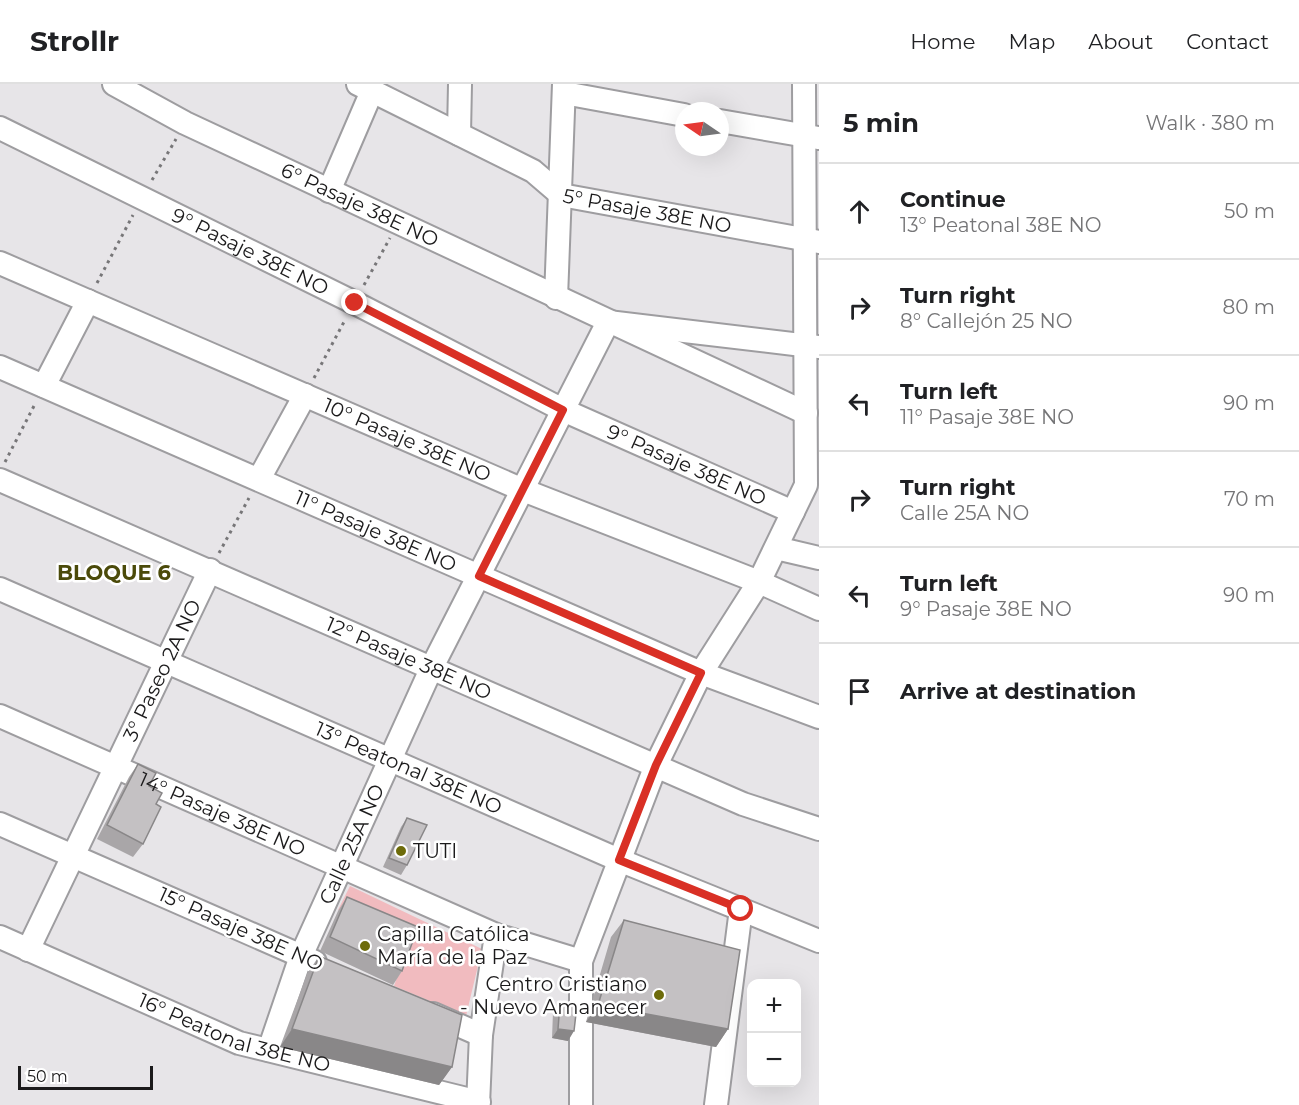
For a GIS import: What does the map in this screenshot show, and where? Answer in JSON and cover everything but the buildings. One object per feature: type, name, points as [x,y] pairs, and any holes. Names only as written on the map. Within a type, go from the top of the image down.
[{"type":"street","name":"6° Pasaje 38E NO","points":[[116,84],[185,123],[806,413]]},
{"type":"street","points":[[459,134],[460,84]]},
{"type":"street","points":[[581,1105],[581,961],[656,765],[701,673],[759,582],[806,485],[813,459],[806,413],[813,346],[811,137],[804,84]]},
{"type":"street","points":[[329,191],[365,87]]},
{"type":"street","name":"5° Pasaje 38E NO","points":[[365,87],[533,171],[561,195],[812,240]]},
{"type":"street","points":[[556,298],[564,89],[675,113]]},
{"type":"street","points":[[729,123],[811,137]]},
{"type":"street","name":"9° Pasaje 38E NO","points":[[0,128],[355,303],[563,410],[793,512]]},
{"type":"street","name":"10° Pasaje 38E NO","points":[[0,262],[523,490],[759,582],[819,609]]},
{"type":"street","points":[[44,386],[88,301]]},
{"type":"street","name":"6° Pasaje 38E NO","points":[[608,322],[813,346]]},
{"type":"street","name":"Calle 25A NO","points":[[269,1050],[301,956],[432,667],[608,322]]},
{"type":"street","name":"11° Pasaje 38E NO","points":[[0,367],[701,673],[819,717]]},
{"type":"street","points":[[259,479],[305,395]]},
{"type":"street","name":"12° Pasaje 38E NO","points":[[0,480],[743,804],[819,829]]},
{"type":"street","points":[[776,548],[819,558]]},
{"type":"street","name":"3° Paseo 2A NO","points":[[27,950],[210,570]]},
{"type":"street","name":"13° Peatonal 38E NO","points":[[0,589],[619,860],[819,941]]},
{"type":"street","name":"14° Pasaje 38E NO","points":[[0,716],[496,935],[581,961]]},
{"type":"street","name":"15° Pasaje 38E NO","points":[[0,824],[333,970]]},
{"type":"street","points":[[716,1105],[741,909]]},
{"type":"street","points":[[478,1104],[481,1035],[496,935]]},
{"type":"street","name":"16° Peatonal 38E NO","points":[[0,937],[239,1043],[478,1104]]},
{"type":"street","points":[[418,1007],[481,1035]]},
{"type":"path","points":[[0,471],[44,386]]},
{"type":"path","points":[[210,570],[259,479]]},
{"type":"shaded area","points":[[350,886],[482,949],[466,1016],[394,986],[410,940],[338,910]]},
{"type":"place","name":"TUTI","points":[[401,851]]},
{"type":"place","name":"Capilla Católica María de la Paz","points":[[365,946]]},
{"type":"place","name":"Centro Cristiano - Nuevo Amanecer","points":[[659,995]]},
{"type":"district","name":"BLOQUE 6","points":[[114,573]]},
{"type":"route","points":[[355,303],[563,410],[479,576],[701,673],[656,765],[619,860],[741,909]]}]
